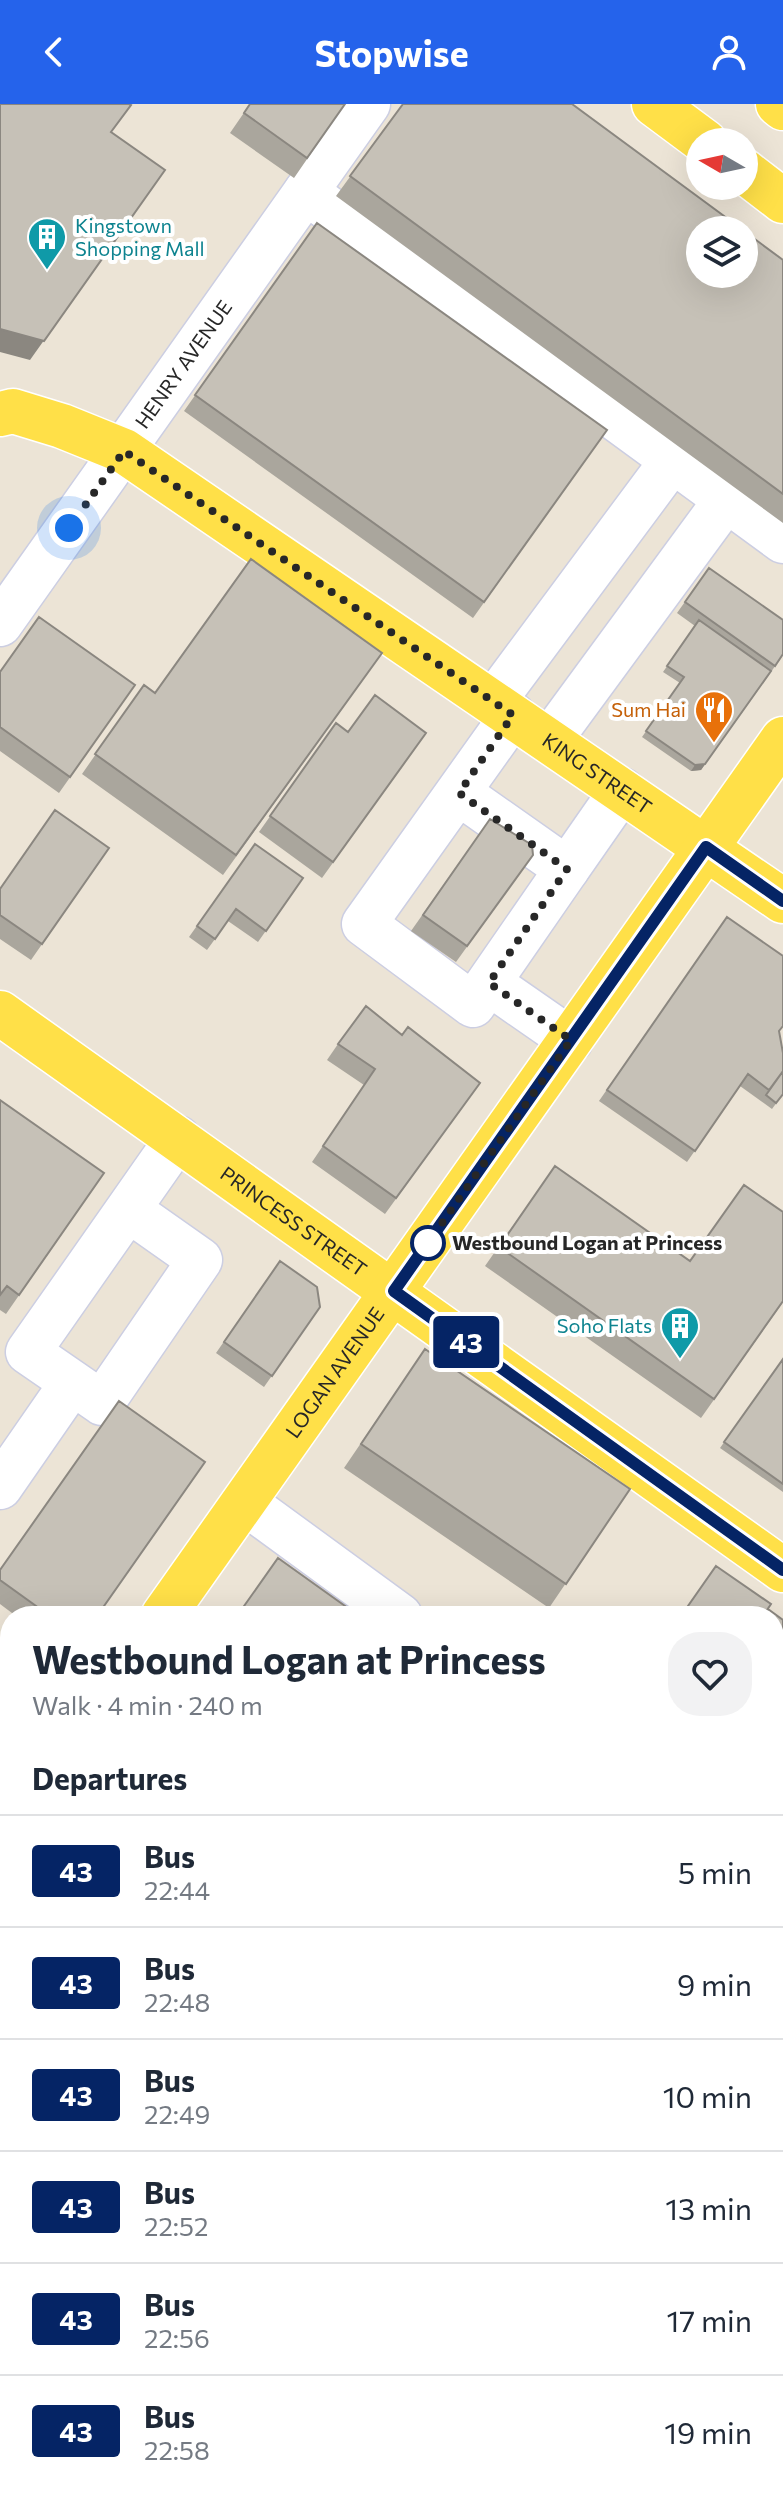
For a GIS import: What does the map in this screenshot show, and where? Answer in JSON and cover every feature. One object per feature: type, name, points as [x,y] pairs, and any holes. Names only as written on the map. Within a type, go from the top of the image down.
[{"type":"main road","points":[[654,104],[686,128]]},
{"type":"main road","points":[[778,104],[783,108]]},
{"type":"main road","points":[[758,182],[783,201]]},
{"type":"main road","name":"KING STREET","points":[[4,408],[62,426],[124,451],[783,901]]},
{"type":"main road","name":"LOGAN AVENUE","points":[[170,1606],[783,739]]},
{"type":"main road","name":"PRINCESS STREET","points":[[0,1013],[783,1570]]},
{"type":"street","name":"HENRY AVENUE","points":[[0,624],[368,104]]},
{"type":"street","points":[[306,192],[783,541]]},
{"type":"street","points":[[622,790],[473,1005],[364,924],[459,793],[503,708],[672,461]]},
{"type":"street","points":[[549,741],[726,500]]},
{"type":"street","points":[[459,793],[567,869]]},
{"type":"street","points":[[489,983],[571,1040]]},
{"type":"street","points":[[129,1210],[200,1260],[102,1403],[28,1352],[178,1138]]},
{"type":"street","points":[[0,1487],[72,1383]]},
{"type":"street","points":[[244,1502],[386,1606]]},
{"type":"building","name":"Kingstown Shopping Mall","points":[[0,104],[129,104],[111,132],[165,170],[44,341],[0,329]]},
{"type":"building","points":[[250,104],[345,104],[307,158],[244,113]]},
{"type":"building","points":[[403,104],[572,104],[686,188],[686,200],[702,200],[724,216],[686,216],[686,288],[758,288],[758,241],[783,260],[783,494],[350,176]]},
{"type":"building","points":[[317,223],[607,430],[484,602],[195,395]]},
{"type":"building","points":[[251,559],[382,653],[236,855],[95,754],[144,685],[155,693]]},
{"type":"building","points":[[709,568],[783,620],[783,654],[775,666],[685,602]]},
{"type":"building","points":[[39,617],[135,685],[70,777],[0,727],[0,672]]},
{"type":"building","points":[[699,620],[771,671],[705,764],[695,765],[646,731],[684,677],[667,666]]},
{"type":"building","points":[[375,695],[426,733],[333,862],[270,816],[336,723],[348,732]]},
{"type":"building","points":[[55,810],[109,848],[42,944],[0,915],[0,889]]},
{"type":"building","points":[[490,819],[532,845],[533,855],[467,946],[423,915]]},
{"type":"building","points":[[255,844],[303,878],[266,931],[236,909],[215,939],[197,926]]},
{"type":"building","points":[[727,917],[783,956],[783,1026],[779,1031],[783,1071],[769,1090],[748,1074],[695,1151],[607,1090]]},
{"type":"building","points":[[366,1006],[402,1035],[408,1027],[480,1083],[396,1198],[323,1146],[375,1069],[338,1044]]},
{"type":"building","points":[[783,1071],[783,1094],[776,1103],[766,1095]]},
{"type":"building","points":[[0,1100],[104,1173],[19,1295],[7,1286],[0,1295]]},
{"type":"building","name":"Soho Flats","points":[[555,1166],[690,1261],[744,1185],[783,1212],[783,1301],[714,1399],[499,1247]]},
{"type":"building","points":[[280,1261],[317,1287],[320,1307],[272,1376],[224,1342]]},
{"type":"building","points":[[425,1349],[630,1489],[566,1584],[361,1444]]},
{"type":"building","points":[[783,1359],[783,1484],[724,1442]]},
{"type":"building","points":[[119,1401],[205,1462],[104,1606],[36,1606],[0,1580],[0,1570]]},
{"type":"building","points":[[278,1558],[345,1606],[244,1606]]},
{"type":"building","points":[[716,1566],[771,1604],[770,1606],[688,1606]]},
{"type":"bus line","name":"43","points":[[783,901],[706,847],[394,1291],[783,1570]]},
{"type":"place","name":"Kingstown Shopping Mall","points":[[47,271]]},
{"type":"place","name":"Sum Hai","points":[[714,744]]},
{"type":"place","name":"Westbound Logan at Princess","points":[[428,1243]]},
{"type":"place","name":"Soho Flats","points":[[680,1360]]},
{"type":"route","points":[[69,528],[124,451],[513,715],[459,793],[567,869],[489,983],[571,1040],[423,1250],[428,1243]]}]
